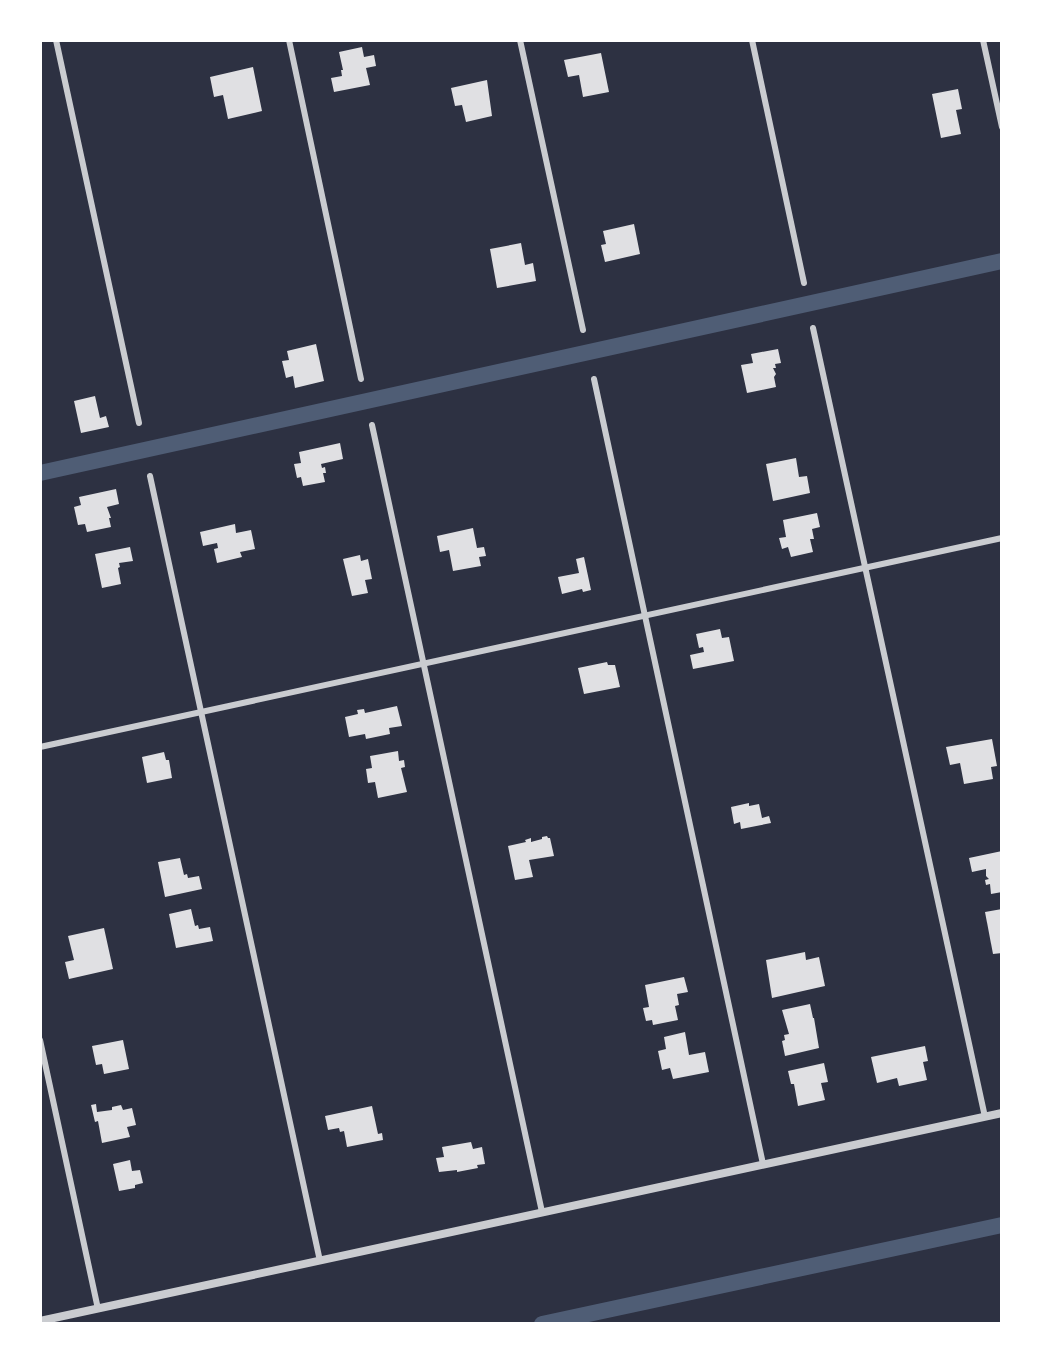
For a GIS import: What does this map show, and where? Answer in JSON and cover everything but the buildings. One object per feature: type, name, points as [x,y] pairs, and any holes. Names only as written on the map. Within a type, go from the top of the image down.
[{"type":"street","points":[[56,40],[139,423]]},
{"type":"street","points":[[289,40],[362,379]]},
{"type":"street","points":[[520,40],[583,330]]},
{"type":"street","points":[[752,40],[804,283]]},
{"type":"street","points":[[983,40],[1002,127]]},
{"type":"street","points":[[813,328],[985,1117]]},
{"type":"street","points":[[594,379],[763,1164]]},
{"type":"street","points":[[372,425],[542,1212]]},
{"type":"street","points":[[150,476],[320,1261]]},
{"type":"street","points":[[40,747],[1002,538]]},
{"type":"street","points":[[40,1040],[98,1309]]},
{"type":"street","points":[[40,1321],[1002,1113]]},
{"type":"waterway","points":[[40,473],[1002,261]]},
{"type":"waterway","points":[[542,1324],[1002,1225]]}]
